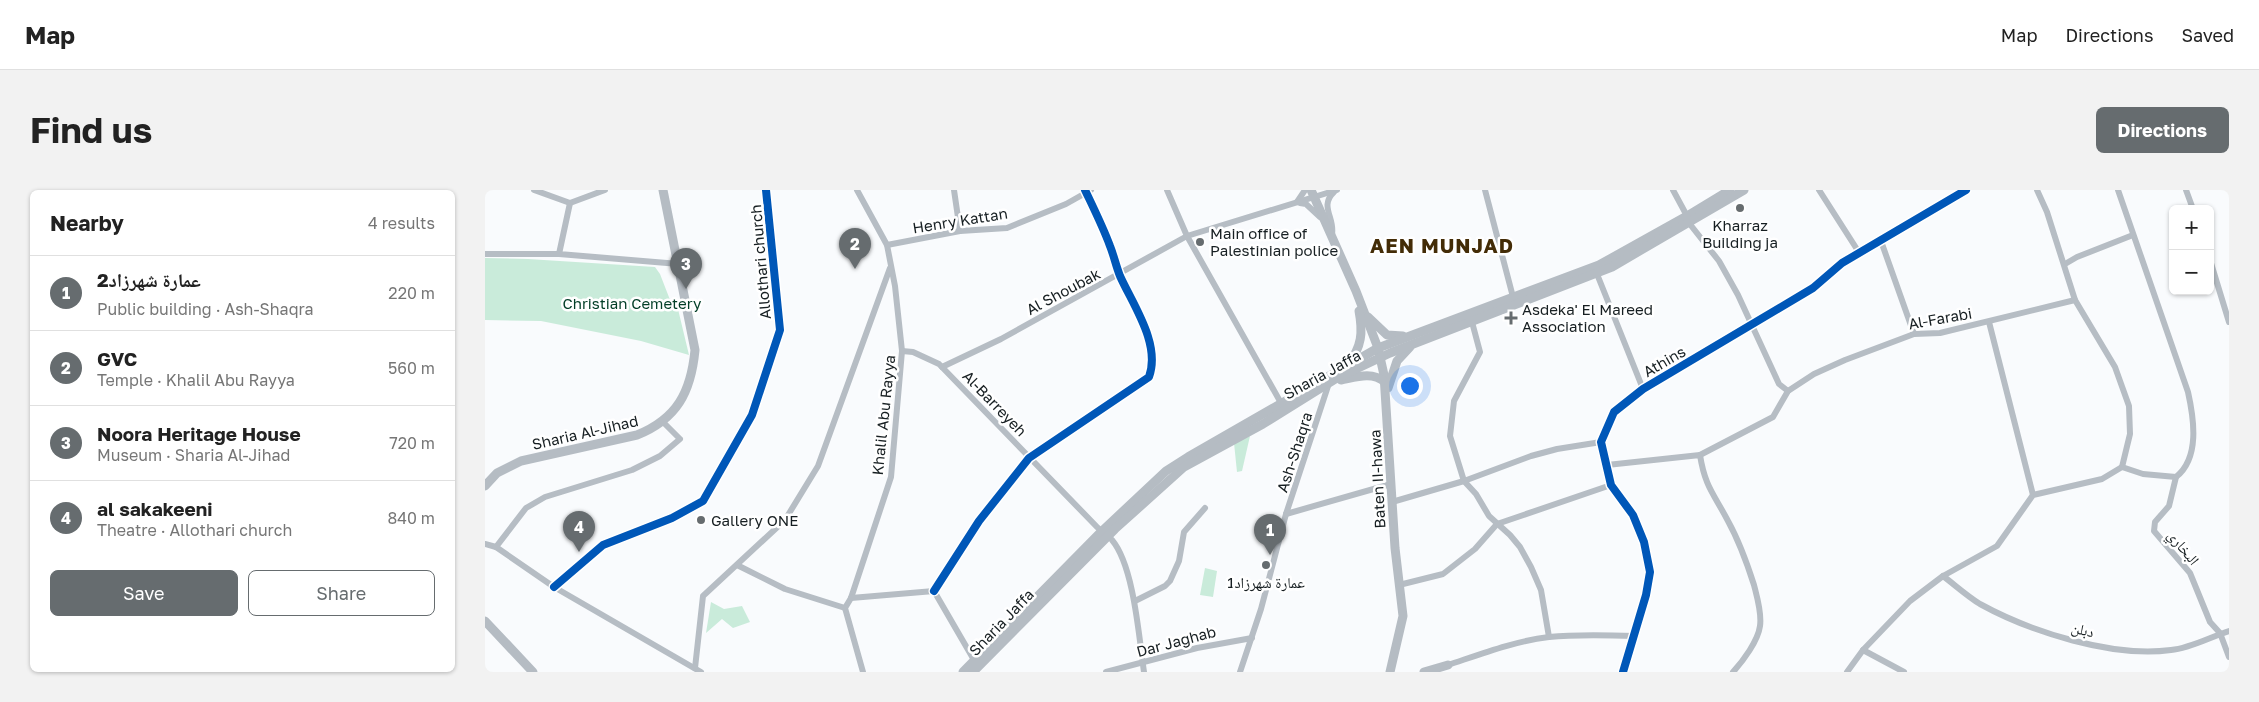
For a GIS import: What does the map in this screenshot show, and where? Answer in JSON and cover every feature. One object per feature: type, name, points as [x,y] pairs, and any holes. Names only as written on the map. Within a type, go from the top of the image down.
[{"type":"main road","name":"Sharia Al-Jihad","points":[[485,486],[501,470],[521,461],[637,435],[663,422],[683,397],[693,373],[695,350],[663,190]]},
{"type":"main road","name":"Sharia Jaffa","points":[[973,672],[1166,471],[1345,367],[1380,353],[1415,344],[1597,274],[1633,257],[1730,190]]},
{"type":"main road","name":"Sharia Jaffa","points":[[963,672],[1104,534],[1184,467],[1263,424],[1408,336],[1616,257],[1744,190]]},
{"type":"main road","points":[[1315,193],[1322,219],[1356,291],[1363,329],[1357,350],[1345,367]]},
{"type":"main road","points":[[1315,193],[1336,248]]},
{"type":"main road","name":"Baten II-hawa","points":[[1356,291],[1380,353],[1387,393],[1392,502],[1402,609]]},
{"type":"main road","points":[[1365,314],[1387,335],[1408,336]]},
{"type":"main road","points":[[1387,393],[1397,361],[1415,344]]},
{"type":"main road","points":[[1329,383],[1370,375],[1385,382]]},
{"type":"main road","points":[[1392,670],[1403,621],[1402,609]]},
{"type":"main road","points":[[1384,672],[1402,609]]},
{"type":"main road","points":[[485,620],[533,672]]},
{"type":"main road","points":[[1424,672],[1448,665]]},
{"type":"main road","points":[[1437,672],[1448,665]]},
{"type":"street","points":[[533,190],[570,203],[605,190]]},
{"type":"street","name":"Allothari church","points":[[554,587],[603,545],[672,518],[703,501],[752,414],[780,330],[767,190]]},
{"type":"street","name":"Khalil Abu Rayya","points":[[845,608],[851,598],[891,477],[902,351],[887,244],[857,190]]},
{"type":"street","points":[[954,190],[960,231]]},
{"type":"street","points":[[1167,190],[1187,236],[1281,403]]},
{"type":"street","points":[[1305,190],[1297,203],[1306,204],[1322,219]]},
{"type":"street","points":[[1332,234],[1333,227],[1326,206],[1329,197],[1336,190]]},
{"type":"street","name":"Al Shoubak","points":[[942,366],[1001,338],[1120,275],[1187,236],[1297,203],[1315,193],[1336,190]]},
{"type":"street","points":[[1485,190],[1513,297]]},
{"type":"street","points":[[1607,465],[1700,455],[1773,417],[1788,391],[1779,384],[1738,295],[1719,261],[1688,220],[1673,190]]},
{"type":"street","points":[[1819,190],[1860,254]]},
{"type":"street","name":"Athins","points":[[1601,442],[1614,412],[1643,389],[1752,325],[1778,307],[1813,288],[1842,263],[1966,190]]},
{"type":"street","points":[[1847,672],[1863,650],[1910,601],[1943,576],[1997,546],[2033,495],[2102,479],[2122,467],[2130,434],[2129,406],[2115,367],[2075,300],[2065,264],[2037,190]]},
{"type":"street","points":[[2118,190],[2188,392],[2193,415],[2191,457],[2186,468],[2176,477],[2143,474],[2122,467]]},
{"type":"street","points":[[2186,190],[2192,205]]},
{"type":"street","points":[[934,591],[979,521],[1029,458],[1149,377],[1153,366],[1150,346],[1087,191]]},
{"type":"street","name":"Henry Kattan","points":[[887,244],[960,231],[1007,228],[1066,204],[1087,191]]},
{"type":"street","points":[[559,254],[570,203]]},
{"type":"street","points":[[2065,264],[2077,257],[2133,235]]},
{"type":"street","points":[[1881,240],[1914,334]]},
{"type":"street","points":[[485,254],[559,254],[679,264]]},
{"type":"street","points":[[485,544],[496,547],[554,587],[698,670],[703,596],[785,520],[818,466],[891,267]]},
{"type":"street","points":[[2214,273],[2229,322]]},
{"type":"street","points":[[1597,274],[1643,389]]},
{"type":"street","name":"Al-Farabi","points":[[1788,391],[1814,374],[1914,334],[1940,334],[2075,300]]},
{"type":"street","points":[[1472,322],[1480,352],[1454,401],[1450,436],[1464,481],[1476,494],[1489,516],[1515,541],[1531,567],[1541,590],[1549,637]]},
{"type":"street","points":[[1989,322],[2033,495]]},
{"type":"street","name":"Al-Barreyeh","points":[[902,351],[913,352],[942,366],[1118,550],[1135,601],[1144,672]]},
{"type":"street","name":"Ash-Shaqra","points":[[1240,672],[1252,638],[1286,514],[1329,383]]},
{"type":"street","points":[[496,547],[526,508],[545,497],[632,470],[660,456],[680,439],[663,422]]},
{"type":"street","points":[[1392,502],[1464,481],[1557,449],[1601,442],[1611,485],[1633,515],[1645,542],[1650,572],[1635,636],[1623,672]]},
{"type":"street","points":[[1700,455],[1703,476],[1742,549],[1758,600],[1760,627],[1740,664],[1733,672]]},
{"type":"street","name":"البخاري","points":[[2176,477],[2169,506],[2155,522],[2154,531],[2190,573],[2210,622],[2220,634],[2229,657]]},
{"type":"street","points":[[1286,514],[1391,484]]},
{"type":"street","points":[[1399,585],[1443,574],[1475,549],[1497,524],[1611,485]]},
{"type":"street","points":[[1135,601],[1165,586],[1170,581],[1179,561],[1185,532],[1205,508]]},
{"type":"street","points":[[737,565],[785,589],[845,608],[863,672]]},
{"type":"street","name":"دبلن","points":[[1943,576],[1979,603],[2009,617],[2049,633],[2115,649],[2147,652],[2173,650],[2229,630]]},
{"type":"street","points":[[851,598],[934,591]]},
{"type":"street","points":[[934,591],[974,660]]},
{"type":"street","points":[[1448,665],[1509,645],[1549,637],[1601,634],[1635,636]]},
{"type":"street","name":"Dar Jaghab","points":[[1106,672],[1225,641],[1252,638]]},
{"type":"street","points":[[1863,650],[1904,672]]},
{"type":"green space","name":"Christian Cemetery","points":[[485,258],[655,267],[660,274],[672,305],[677,305],[689,355],[641,341],[541,321],[485,320]]},
{"type":"green space","points":[[1250,436],[1242,471],[1237,472],[1234,443]]},
{"type":"green space","points":[[1205,568],[1217,571],[1213,597],[1200,595]]},
{"type":"green space","points":[[711,602],[724,609],[742,606],[750,622],[733,628],[722,619],[706,633]]},
{"type":"cycle path","points":[[554,587],[603,545],[672,518],[703,501],[752,415],[780,330],[766,190]]},
{"type":"cycle path","points":[[934,591],[979,521],[1029,458],[1149,377],[1152,364],[1149,338],[1120,276],[1107,239],[1085,190]]},
{"type":"cycle path","points":[[1623,672],[1646,595],[1650,572],[1644,542],[1633,515],[1611,485],[1601,442],[1614,412],[1643,389],[1813,288],[1842,263],[1966,190]]},
{"type":"place","name":"Kharraz Building ja","points":[[1740,208]]},
{"type":"place","name":"Main office of Palestinian police","points":[[1200,242]]},
{"type":"place","name":"GVC","points":[[855,269]]},
{"type":"place","name":"Noora Heritage House","points":[[686,289]]},
{"type":"place","name":"Asdeka' El Mareed Association","points":[[1511,318]]},
{"type":"place","name":"Gallery ONE","points":[[701,520]]},
{"type":"place","name":"al sakakeeni","points":[[579,552]]},
{"type":"place","name":"عمارة شهرزاد2","points":[[1270,555]]},
{"type":"place","name":"عمارة شهرزاد1","points":[[1266,565]]},
{"type":"district","name":"AEN MUNJAD","points":[[1442,245]]}]
